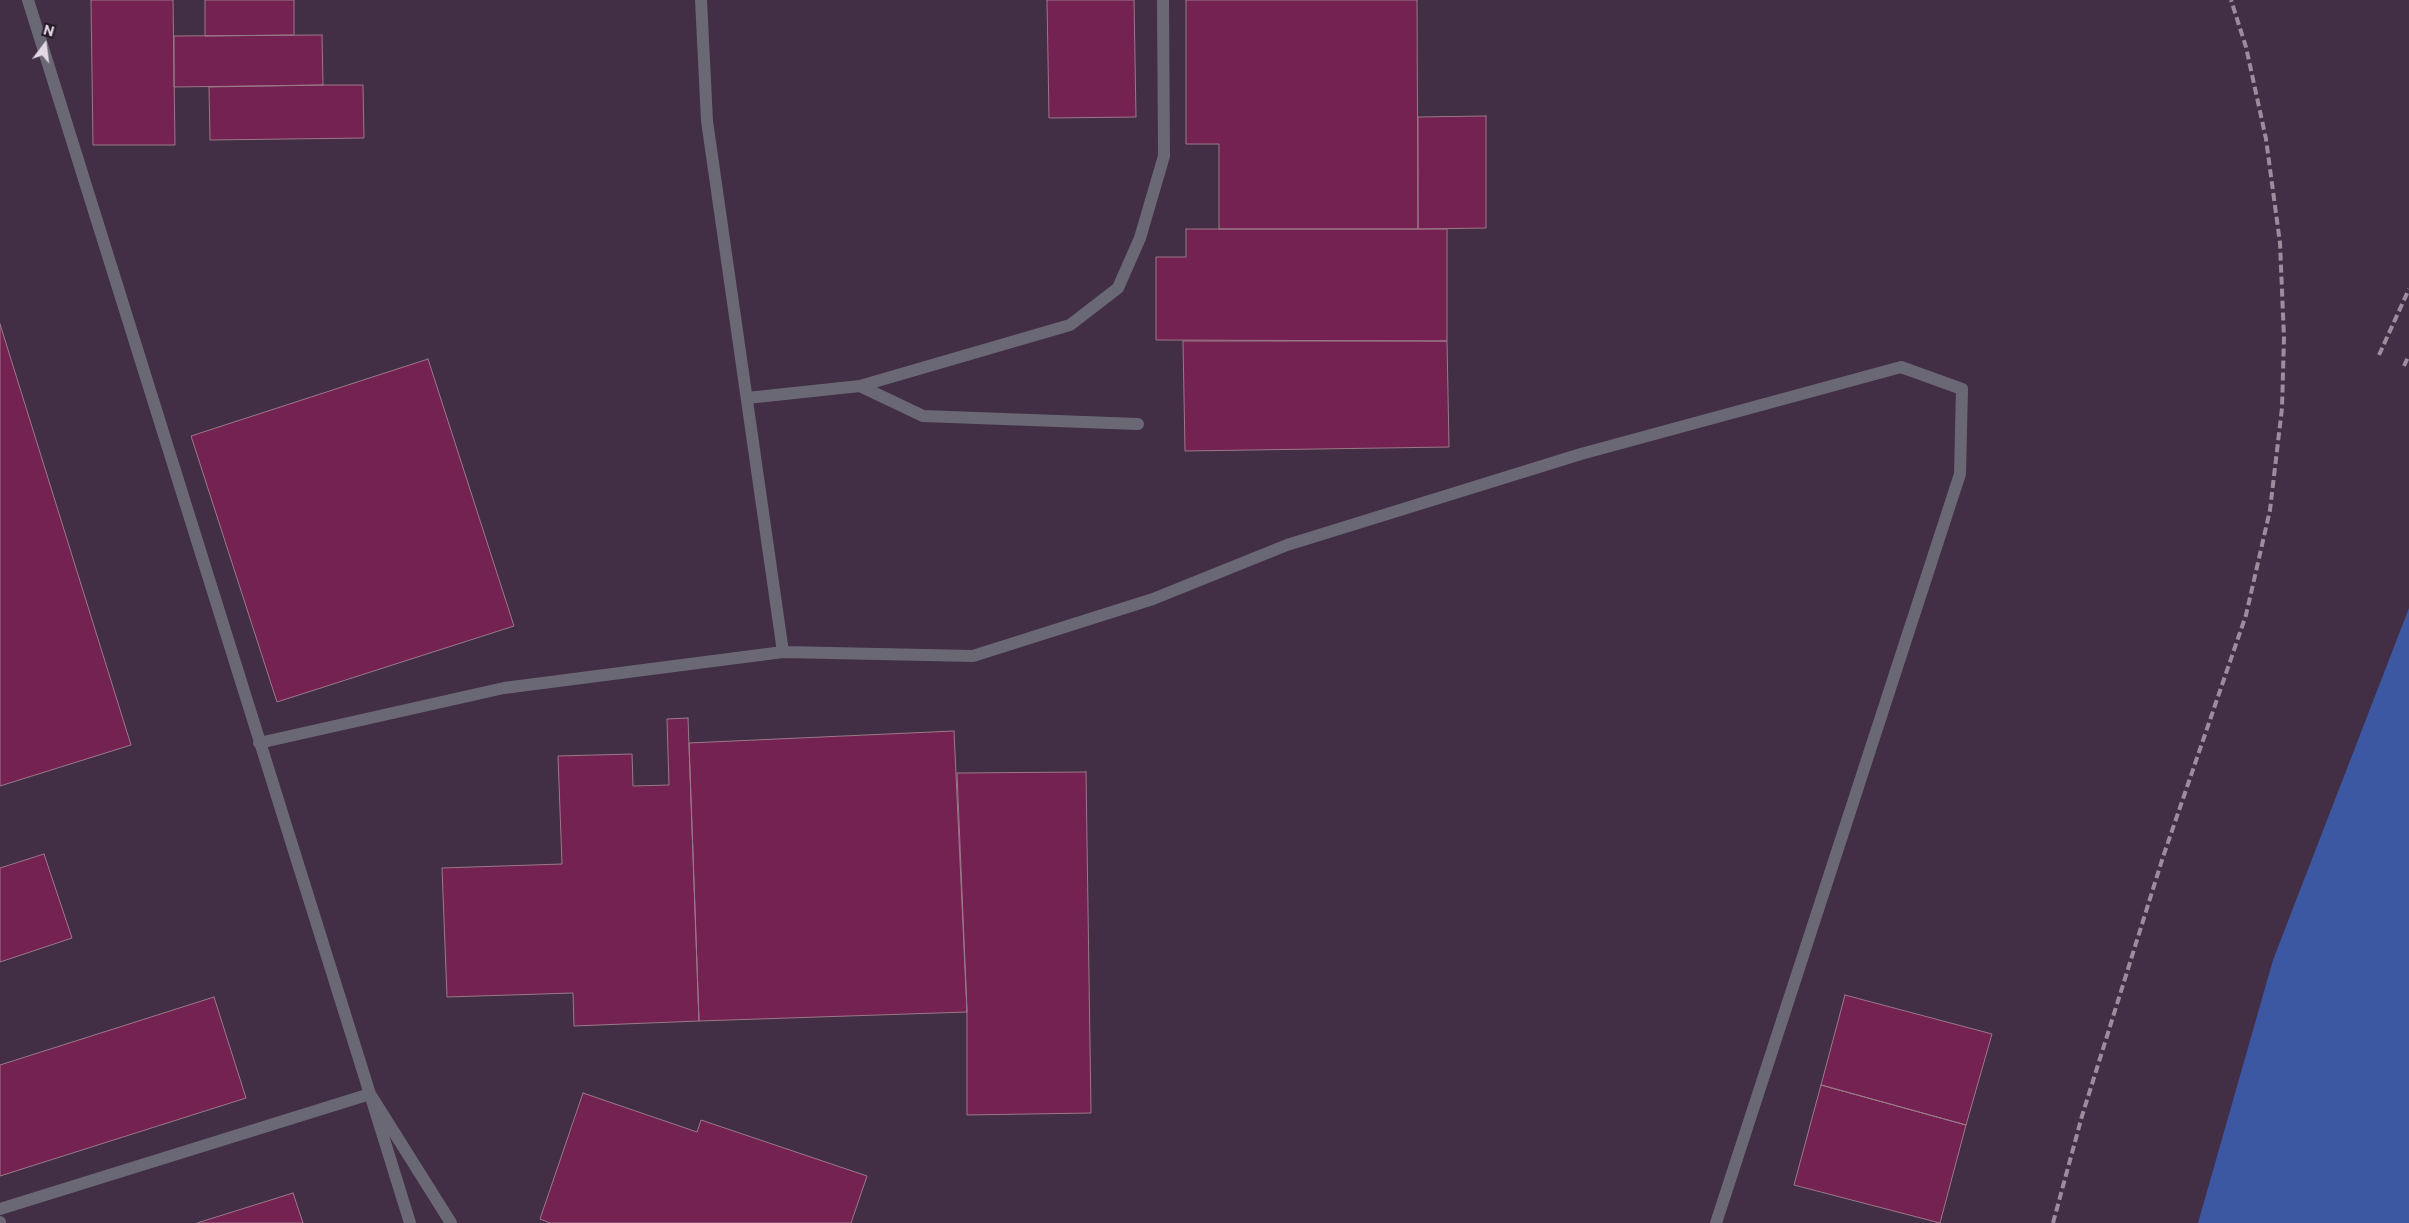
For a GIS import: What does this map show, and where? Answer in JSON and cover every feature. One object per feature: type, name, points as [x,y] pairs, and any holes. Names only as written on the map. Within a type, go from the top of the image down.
[{"type":"lane","points":[[28,0],[410,1223]]},
{"type":"lane","points":[[701,0],[707,121],[783,652]]},
{"type":"lane","points":[[747,398],[860,386],[1070,325],[1118,288],[1140,238],[1164,156],[1163,0]]},
{"type":"lane","points":[[259,743],[504,688],[783,652],[973,656],[1154,599],[1287,545],[1590,451],[1901,367],[1962,389],[1960,474],[1716,1223]]},
{"type":"lane","points":[[860,386],[923,416],[1138,424]]},
{"type":"lane","points":[[0,1209],[370,1094]]},
{"type":"lane","points":[[370,1094],[450,1223]]},
{"type":"water","points":[[2409,608],[2409,1223],[2198,1223],[2273,960]]},
{"type":"building","points":[[91,0],[173,0],[175,145],[93,145]]},
{"type":"building","points":[[205,0],[294,0],[294,35],[205,36]]},
{"type":"building","points":[[1047,0],[1134,0],[1136,117],[1049,118]]},
{"type":"building","points":[[1186,0],[1417,0],[1418,229],[1219,229],[1219,144],[1186,144]]},
{"type":"building","points":[[322,35],[323,85],[174,87],[174,36]]},
{"type":"building","points":[[363,85],[364,138],[210,140],[209,87]]},
{"type":"building","points":[[1486,116],[1486,228],[1418,229],[1418,117]]},
{"type":"building","points":[[1186,229],[1447,229],[1447,341],[1156,340],[1156,257],[1186,257]]},
{"type":"building","points":[[0,324],[131,745],[0,786]]},
{"type":"building","points":[[1183,341],[1447,341],[1449,447],[1185,451]]},
{"type":"building","points":[[428,359],[514,626],[277,702],[191,436]]},
{"type":"building","points":[[688,718],[699,1021],[574,1026],[573,993],[447,997],[442,868],[562,864],[558,756],[632,754],[633,786],[669,785],[667,719]]},
{"type":"building","points":[[954,731],[967,1012],[699,1021],[689,743]]},
{"type":"building","points":[[1086,772],[1091,1113],[967,1115],[967,1012],[957,773]]},
{"type":"building","points":[[44,854],[72,938],[0,962],[0,868]]},
{"type":"building","points":[[1845,995],[1992,1034],[1966,1125],[1821,1085]]},
{"type":"building","points":[[214,997],[246,1098],[0,1176],[0,1065]]},
{"type":"building","points":[[1821,1085],[1966,1125],[1940,1223],[1794,1185]]},
{"type":"building","points":[[583,1093],[697,1132],[701,1120],[867,1176],[851,1223],[550,1223],[540,1219]]},
{"type":"building","points":[[293,1193],[303,1223],[197,1223]]},
{"type":"railway","points":[[2053,1223],[2082,1116],[2163,857],[2246,615],[2270,510],[2282,408],[2284,338],[2280,243],[2266,139],[2246,47],[2231,0]]},
{"type":"railway","points":[[2379,355],[2409,289]]},
{"type":"railway","points":[[2404,366],[2409,355]]}]
